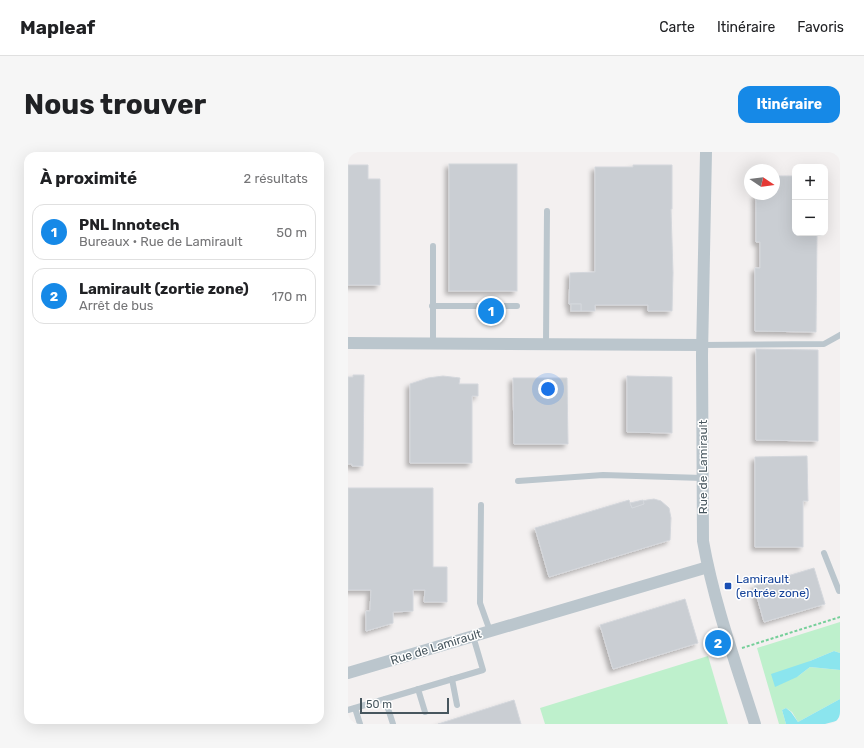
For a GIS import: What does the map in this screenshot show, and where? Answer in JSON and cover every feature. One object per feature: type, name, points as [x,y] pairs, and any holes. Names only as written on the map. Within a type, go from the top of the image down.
[{"type":"street","name":"Rue de Lamirault","points":[[348,674],[708,566],[703,541],[702,345],[706,152]]},
{"type":"street","points":[[348,343],[702,345]]},
{"type":"street","points":[[708,566],[732,651],[755,724]]},
{"type":"lane","points":[[546,344],[547,211]]},
{"type":"lane","points":[[433,246],[433,344]]},
{"type":"lane","points":[[432,306],[517,306]]},
{"type":"lane","points":[[702,345],[824,344],[840,335]]},
{"type":"lane","points":[[518,481],[603,475],[703,478]]},
{"type":"lane","points":[[481,505],[480,603],[490,631]]},
{"type":"lane","points":[[824,553],[839,591]]},
{"type":"lane","points":[[348,710],[483,670],[473,636]]},
{"type":"lane","points":[[452,679],[458,705]]},
{"type":"lane","points":[[418,689],[424,712]]},
{"type":"lane","points":[[385,699],[393,724]]},
{"type":"lane","points":[[355,708],[360,724]]},
{"type":"path","points":[[732,651],[840,617]]},
{"type":"green space","points":[[840,622],[840,653],[834,651],[810,661],[797,677],[810,667],[840,670],[840,699],[798,722],[792,712],[786,708],[782,710],[786,724],[779,724],[757,648]]},
{"type":"green space","points":[[708,656],[728,724],[545,724],[540,708]]},
{"type":"water","points":[[834,651],[840,653],[840,670],[810,667],[797,677],[775,687],[771,674]]},
{"type":"water","points":[[840,699],[840,720],[825,724],[786,724],[782,710],[786,708],[798,722]]},
{"type":"building","points":[[449,164],[517,164],[517,291],[449,291]]},
{"type":"building","points":[[348,165],[368,165],[368,179],[380,179],[380,285],[348,285]]},
{"type":"building","points":[[633,165],[672,165],[672,311],[648,311],[648,305],[595,305],[595,311],[581,311],[581,304],[569,304],[570,273],[595,272],[595,167],[633,167]]},
{"type":"building","points":[[780,176],[792,176],[792,236],[817,236],[816,332],[755,331],[755,268],[760,268],[760,242],[756,242],[756,200],[780,200]]},
{"type":"building","points":[[571,304],[581,304],[581,311],[571,311]]},
{"type":"building","points":[[756,349],[818,350],[818,441],[756,440]]},
{"type":"building","points":[[353,375],[364,375],[363,466],[352,466],[352,464],[348,464],[348,377],[353,377]]},
{"type":"building","points":[[443,376],[460,378],[459,384],[478,384],[478,396],[472,396],[472,463],[410,463],[410,384],[428,378]]},
{"type":"building","points":[[627,376],[672,377],[672,433],[627,432]]},
{"type":"building","points":[[513,378],[567,378],[568,444],[514,444]]},
{"type":"building","points":[[807,456],[808,501],[803,501],[803,547],[755,547],[755,457]]},
{"type":"building","points":[[348,488],[433,488],[433,567],[447,567],[447,602],[424,602],[425,590],[413,590],[413,611],[393,612],[393,623],[366,631],[366,611],[370,611],[371,590],[348,590]]},
{"type":"building","points":[[654,499],[661,501],[669,508],[671,518],[670,540],[549,577],[535,528],[629,500],[632,508],[644,504],[643,501]]},
{"type":"building","points":[[643,500],[644,504],[632,508],[630,503]]},
{"type":"building","points":[[814,568],[825,604],[764,622],[754,586]]},
{"type":"building","points":[[685,599],[698,643],[613,669],[600,625]]},
{"type":"building","points":[[514,700],[521,724],[438,724]]},
{"type":"place","name":"PNL Innotech","points":[[491,311]]},
{"type":"place","name":"Lamirault (entrée zone)","points":[[728,586]]},
{"type":"place","name":"Lamirault (zortie zone)","points":[[718,643]]}]
